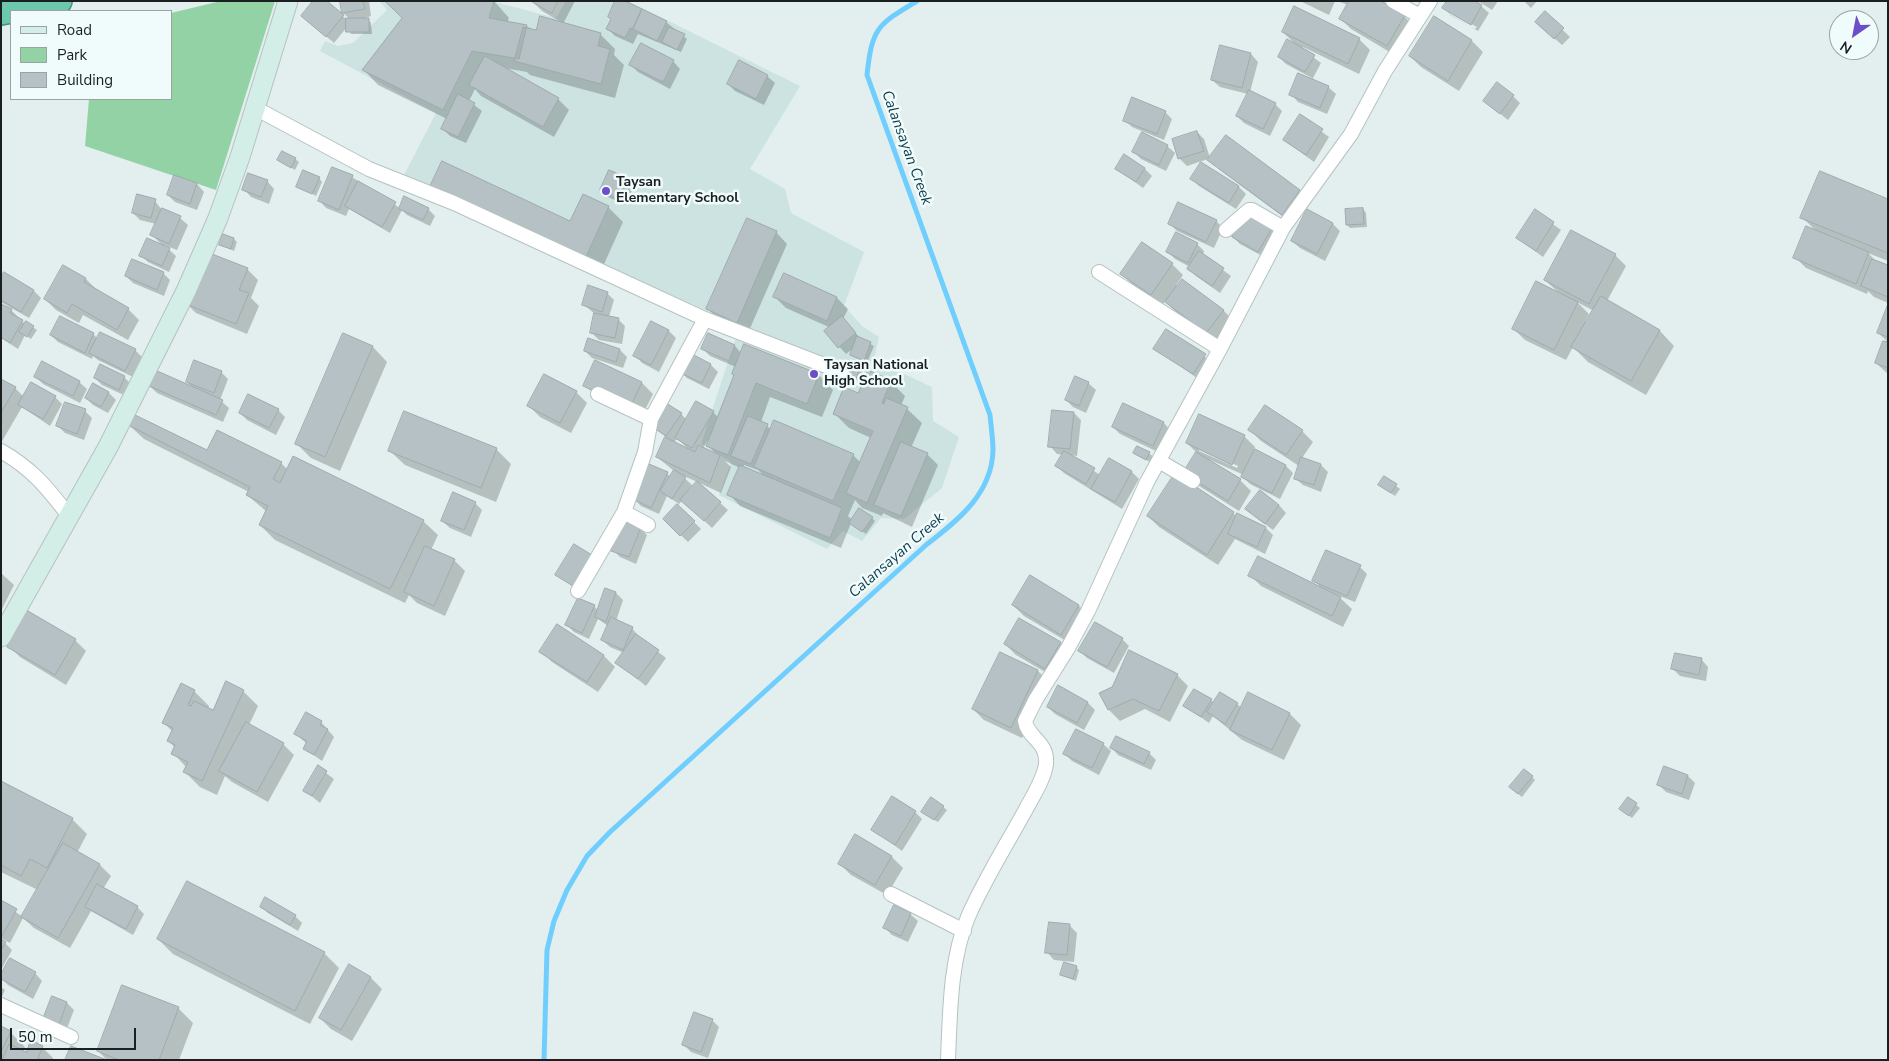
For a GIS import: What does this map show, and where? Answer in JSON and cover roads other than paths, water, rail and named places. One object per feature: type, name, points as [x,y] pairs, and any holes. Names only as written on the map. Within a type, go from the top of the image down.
[{"type":"highway","points":[[12,10],[59,1]]},
{"type":"street","points":[[3,632],[70,517],[108,447],[186,291],[218,218],[288,1]]},
{"type":"street","points":[[1393,1],[1420,16]]},
{"type":"street","points":[[948,1060],[950,1010],[958,950],[968,917],[1034,794],[1046,766],[1046,755],[1041,743],[1029,731],[1025,721],[1088,611],[1147,482],[1220,349],[1283,228],[1351,134],[1385,71],[1430,1]]},
{"type":"street","points":[[255,108],[369,169],[454,203],[705,319],[842,372]]},
{"type":"street","points":[[1226,230],[1248,210],[1252,210],[1283,228]]},
{"type":"street","points":[[1099,272],[1220,349]]},
{"type":"street","points":[[578,591],[624,512],[645,452],[651,419],[705,319]]},
{"type":"street","points":[[598,394],[651,419]]},
{"type":"street","points":[[1,451],[19,461],[41,480],[70,517]]},
{"type":"street","points":[[1159,461],[1193,481]]},
{"type":"street","points":[[624,512],[648,525]]},
{"type":"street","points":[[891,894],[964,931]]},
{"type":"street","points":[[1,1005],[71,1037]]},
{"type":"waterway","name":"Calansayan Creek","points":[[544,1060],[547,950],[554,921],[567,890],[587,856],[610,832],[926,545],[961,516],[980,493],[987,480],[993,450],[990,415],[867,75],[871,47],[879,29],[893,16],[917,1]]},
{"type":"place","name":"Taysan Elementary School","points":[[606,191]]},
{"type":"place","name":"Taysan National High School","points":[[814,374]]}]
